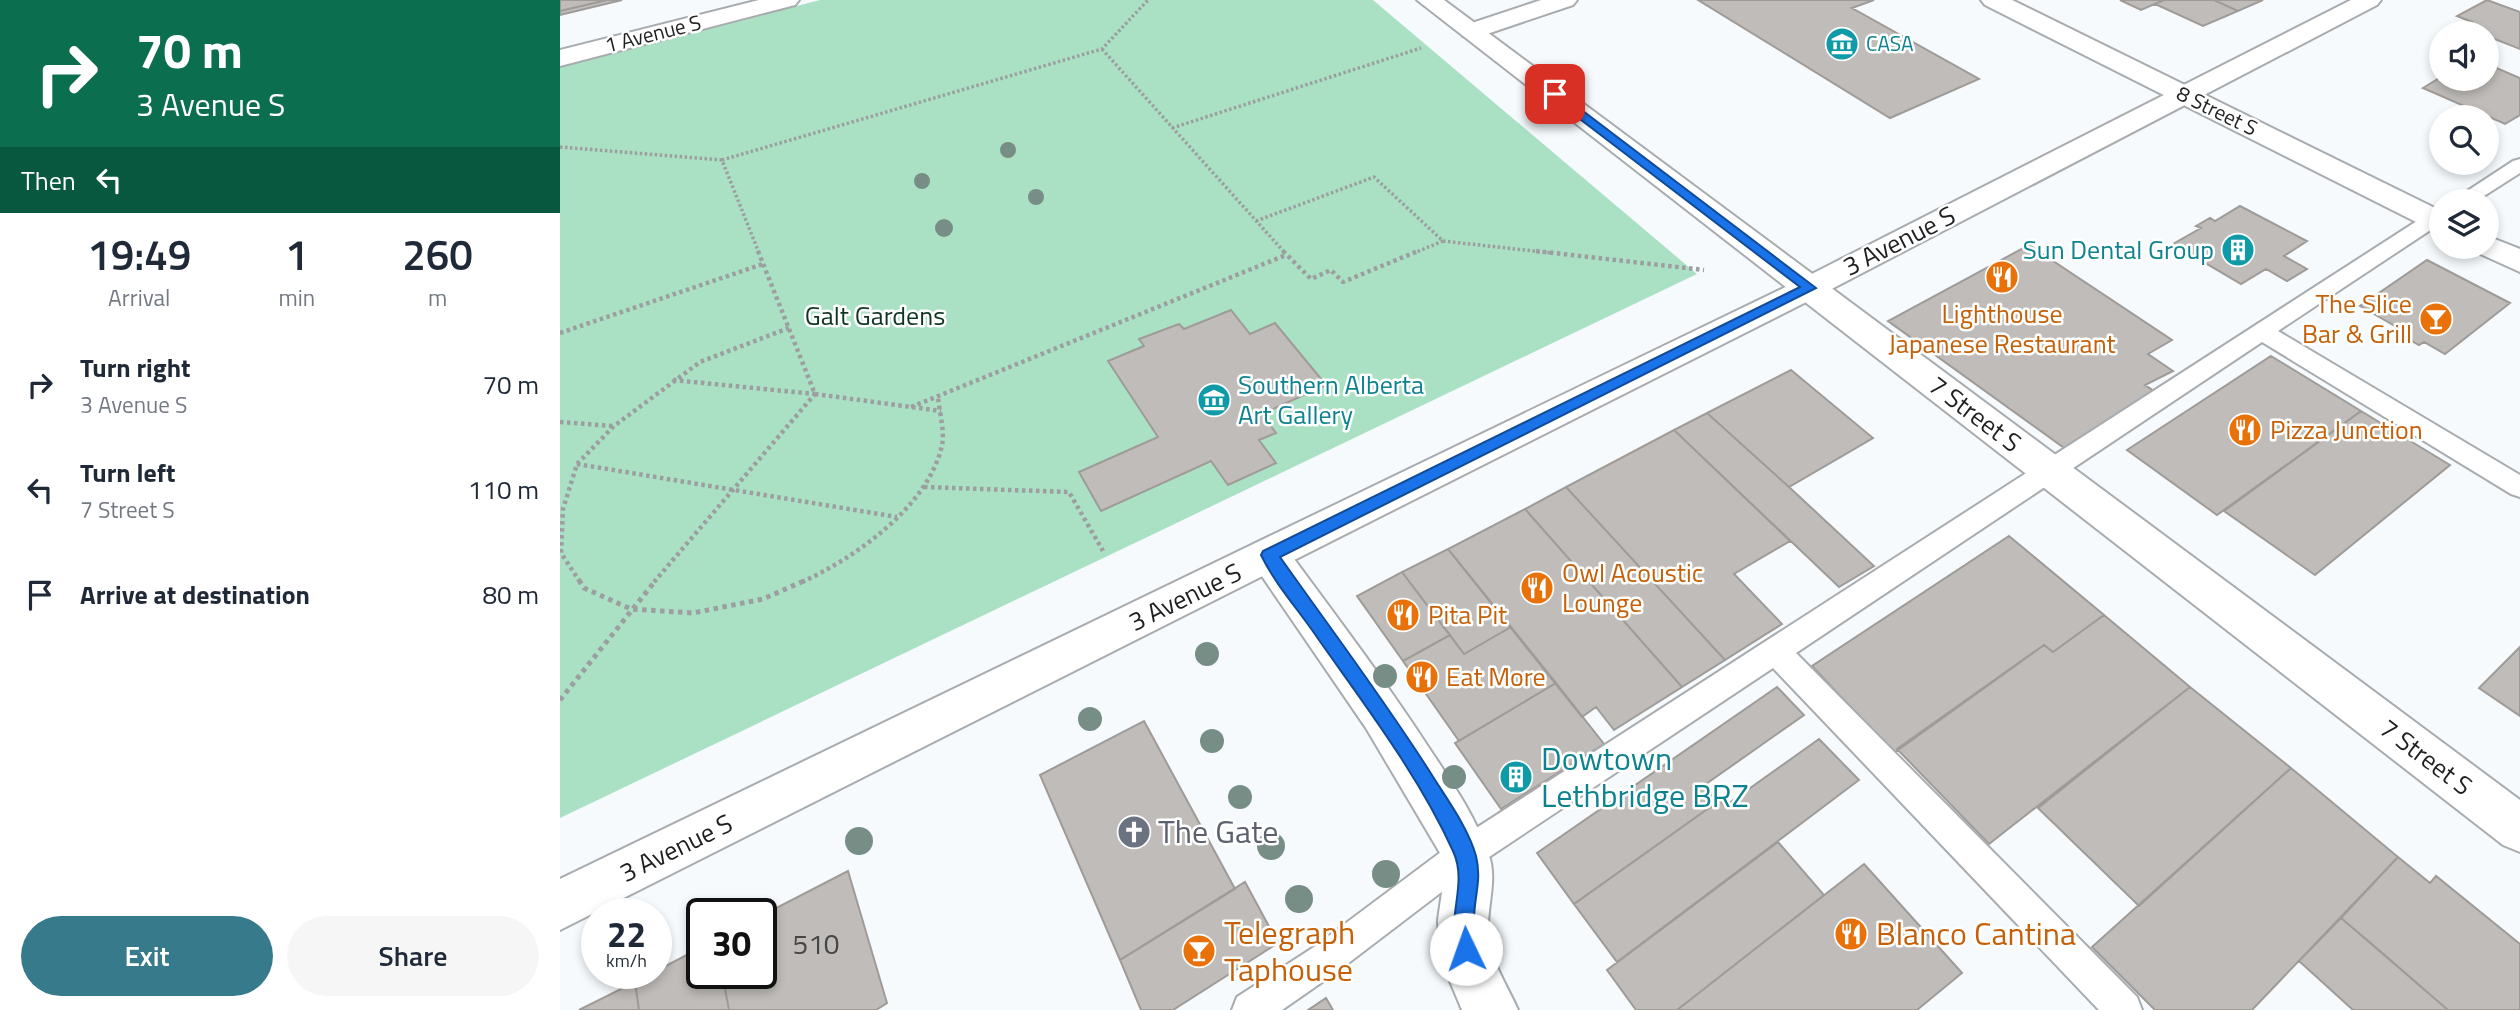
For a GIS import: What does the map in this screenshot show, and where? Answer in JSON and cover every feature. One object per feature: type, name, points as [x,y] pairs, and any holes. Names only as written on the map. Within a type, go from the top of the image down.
[{"type":"street","name":"1 Avenue S","points":[[560,34],[697,0]]},
{"type":"street","name":"7 Street S","points":[[1429,0],[2520,829]]},
{"type":"street","points":[[1472,31],[1565,0]]},
{"type":"street","name":"8 Street S","points":[[1993,0],[2429,214]]},
{"type":"street","name":"3 Avenue S","points":[[560,905],[1809,288],[2369,0]]},
{"type":"street","name":"1 Avenue S","points":[[560,58],[780,1]]},
{"type":"street","points":[[2499,252],[2520,262]]},
{"type":"street","points":[[1269,555],[1397,737],[1447,817],[1465,854],[1469,889],[1463,918],[1463,935],[1469,963],[1491,1010]]},
{"type":"lane","points":[[2481,189],[2520,165]]},
{"type":"lane","points":[[1250,1010],[1326,959],[1465,854],[2429,225]]},
{"type":"lane","points":[[2264,332],[2520,487]]},
{"type":"lane","points":[[1775,651],[2124,1010]]},
{"type":"path","points":[[560,147],[722,160],[1102,49],[1148,0]]},
{"type":"path","points":[[1172,128],[1421,48]]},
{"type":"path","points":[[1102,49],[1286,256],[1311,279],[1331,270],[1343,282],[1443,241],[1704,270]]},
{"type":"path","points":[[722,160],[815,394]]},
{"type":"path","points":[[1256,221],[1374,177],[1443,241]]},
{"type":"path","points":[[908,408],[1286,256]]},
{"type":"path","points":[[560,333],[763,264]]},
{"type":"path","points":[[789,328],[701,362],[614,426],[577,464],[564,509],[561,553],[584,588],[631,610],[693,613],[763,599],[830,570],[885,530],[924,487],[942,444],[938,396]]},
{"type":"path","points":[[673,380],[815,394],[941,411]]},
{"type":"path","points":[[560,700],[631,610],[815,394]]},
{"type":"path","points":[[560,422],[614,426]]},
{"type":"path","points":[[577,464],[898,517]]},
{"type":"path","points":[[924,487],[1069,492],[1103,551]]},
{"type":"green space","name":"Galt Gardens","points":[[820,0],[1373,0],[1697,274],[560,818],[560,67]]},
{"type":"building","points":[[560,0],[607,0],[560,11]]},
{"type":"building","points":[[607,0],[622,0],[560,15],[560,11]]},
{"type":"building","name":"CASA","points":[[1698,0],[1874,0],[1852,8],[1979,79],[1890,118]]},
{"type":"building","points":[[2120,0],[2164,0],[2141,10]]},
{"type":"building","points":[[2164,0],[2214,0],[2238,11],[2203,26],[2155,4]]},
{"type":"building","points":[[2214,0],[2263,0],[2238,11]]},
{"type":"building","points":[[2487,0],[2520,12],[2520,49],[2499,41],[2499,21],[2470,21],[2457,16]]},
{"type":"building","points":[[2499,69],[2520,78],[2520,115],[2505,124],[2499,121],[2499,105],[2462,105],[2430,91],[2499,91]]},
{"type":"building","name":"Sun Dental Group","points":[[2240,206],[2307,241],[2284,256],[2307,269],[2287,281],[2266,269],[2241,284],[2173,244],[2201,228],[2196,226],[2210,218],[2215,221]]},
{"type":"building","points":[[2029,245],[2172,340],[2148,354],[2173,371],[2145,385],[2157,393],[2067,450],[1888,321]]},
{"type":"building","name":"The Slice Bar & Grill","points":[[2427,260],[2510,303],[2445,354],[2424,342],[2419,345],[2403,336],[2407,333],[2360,306]]},
{"type":"building","name":"Southern Alberta Art Gallery","points":[[1231,310],[1250,334],[1275,323],[1326,385],[1262,414],[1276,433],[1259,440],[1276,463],[1228,485],[1211,461],[1101,511],[1079,472],[1158,437],[1108,361],[1144,346],[1139,339],[1179,324],[1184,329]]},
{"type":"building","name":"Pizza Junction","points":[[2271,356],[2361,411],[2217,515],[2127,450]]},
{"type":"building","points":[[1791,370],[1873,438],[1789,487],[1707,413]]},
{"type":"building","points":[[2361,411],[2450,465],[2315,575],[2224,511]]},
{"type":"building","points":[[1707,413],[1874,566],[1839,587],[1674,430]]},
{"type":"building","points":[[1674,430],[1790,541],[1734,574],[1782,624],[1725,660],[1566,487]]},
{"type":"building","points":[[1566,487],[1725,660],[1682,687],[1525,509]]},
{"type":"building","name":"Owl Acoustic Lounge","points":[[1525,509],[1682,687],[1614,730],[1596,707],[1582,717],[1448,549]]},
{"type":"building","points":[[2009,536],[2104,615],[2053,652],[2044,645],[1894,753],[1812,666]]},
{"type":"building","points":[[1448,549],[1511,627],[1464,654],[1402,572]]},
{"type":"building","name":"Pita Pit","points":[[1402,572],[1450,635],[1403,661],[1357,596]]},
{"type":"building","points":[[2104,615],[2190,687],[1989,844],[1897,749],[2044,645],[2053,652]]},
{"type":"building","points":[[1511,627],[1556,683],[1459,741],[1403,661],[1450,635],[1464,654]]},
{"type":"building","points":[[2520,647],[2520,716],[2479,688]]},
{"type":"building","name":"Dowtown Lethbridge BRZ","points":[[1556,683],[1604,744],[1501,809],[1455,743]]},
{"type":"building","points":[[1777,687],[1804,715],[1706,784],[1720,800],[1574,904],[1537,853]]},
{"type":"building","points":[[2190,687],[2291,768],[2139,906],[2038,808]]},
{"type":"building","name":"The Gate","points":[[1144,721],[1235,889],[1120,960],[1040,775]]},
{"type":"building","points":[[1819,739],[1859,780],[1617,962],[1574,904],[1720,800],[1725,806]]},
{"type":"building","points":[[2291,768],[2398,857],[2252,1010],[2155,1010],[2092,947]]},
{"type":"building","points":[[1778,842],[1824,895],[1677,1010],[1636,1010],[1607,970]]},
{"type":"building","points":[[2398,857],[2430,883],[2436,876],[2520,944],[2520,1010],[2448,1010],[2341,918]]},
{"type":"building","name":"Blanco Cantina","points":[[1864,864],[1962,973],[1917,1010],[1677,1010]]},
{"type":"building","points":[[848,871],[887,1003],[876,1010],[729,1010],[725,989],[777,989],[777,908]]},
{"type":"building","name":"Telegraph Taphouse","points":[[1245,882],[1278,943],[1173,1010],[1141,1010],[1120,960]]},
{"type":"building","points":[[2341,918],[2448,1010],[2353,1010],[2299,961]]},
{"type":"building","points":[[686,955],[686,989],[725,989],[729,1010],[639,1010],[636,989],[672,989],[672,963]]},
{"type":"building","points":[[621,989],[636,989],[639,1010],[579,1010]]},
{"type":"building","points":[[1326,998],[1333,1010],[1308,1010]]},
{"type":"place","name":"CASA","points":[[1842,44]]},
{"type":"place","name":"Sun Dental Group","points":[[2238,250]]},
{"type":"place","name":"Lighthouse Japanese Restaurant","points":[[2002,277]]},
{"type":"place","name":"The Slice Bar & Grill","points":[[2436,319]]},
{"type":"place","name":"Southern Alberta Art Gallery","points":[[1214,400]]},
{"type":"place","name":"Pizza Junction","points":[[2245,430]]},
{"type":"place","name":"Owl Acoustic Lounge","points":[[1537,588]]},
{"type":"place","name":"Pita Pit","points":[[1403,615]]},
{"type":"place","name":"Eat More","points":[[1422,677]]},
{"type":"place","name":"Dowtown Lethbridge BRZ","points":[[1516,777]]},
{"type":"place","name":"The Gate","points":[[1134,832]]},
{"type":"place","name":"Blanco Cantina","points":[[1851,934]]},
{"type":"place","name":"Telegraph Taphouse","points":[[1199,951]]},
{"type":"route","points":[[1466,949],[1463,918],[1469,889],[1469,873],[1465,854],[1447,817],[1397,737],[1269,555],[1809,288],[1555,94]]}]
